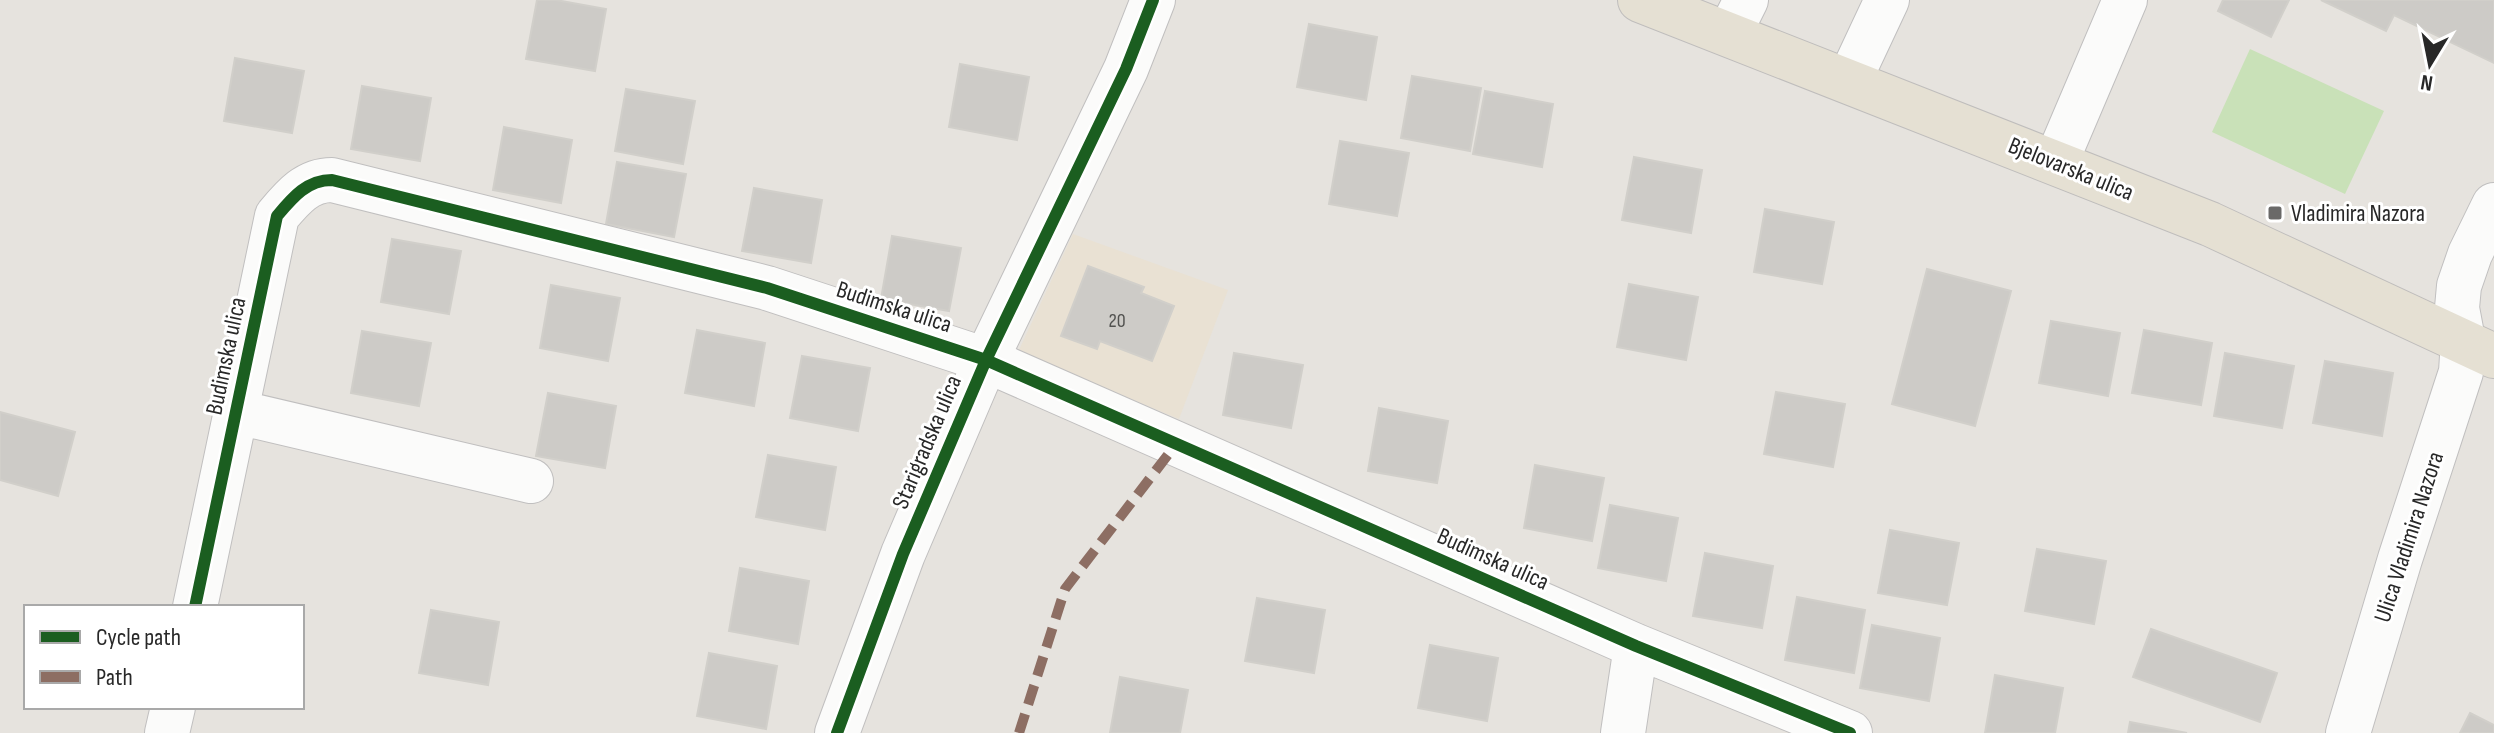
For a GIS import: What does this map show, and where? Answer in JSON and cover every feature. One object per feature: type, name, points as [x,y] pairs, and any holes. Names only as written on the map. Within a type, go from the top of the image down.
[{"type":"main road","name":"Bjelovarska ulica","points":[[1640,0],[1737,17],[1849,81],[2210,224],[2478,348]]},
{"type":"street","name":"Starigradska ulica","points":[[837,733],[903,554],[986,360],[1126,69],[1153,0]]},
{"type":"street","points":[[1849,81],[1887,0]]},
{"type":"street","points":[[2056,162],[2125,0]]},
{"type":"street","name":"Budimska ulica","points":[[195,605],[277,216],[295,195],[317,180],[332,180],[767,288],[986,360],[1636,646],[1850,733]]},
{"type":"street","name":"Ulica Vladimira Nazora","points":[[2348,733],[2461,372],[2478,348],[2457,308],[2459,286],[2470,254],[2494,205]]},
{"type":"street","points":[[237,412],[531,481]]},
{"type":"street","points":[[1623,733],[1636,646]]},
{"type":"street","points":[[167,733],[173,709]]},
{"type":"shaded area","points":[[1073,234],[1228,290],[1179,419],[1018,352]]},
{"type":"green space","points":[[2250,49],[2384,111],[2345,194],[2212,132]]},
{"type":"building","points":[[537,0],[556,0],[606,9],[595,71],[526,59]]},
{"type":"building","points":[[2223,0],[2289,0],[2271,37],[2218,11]]},
{"type":"building","points":[[2321,0],[2494,0],[2494,63],[2394,15],[2386,31]]},
{"type":"building","points":[[1309,24],[1377,37],[1366,100],[1297,87]]},
{"type":"building","points":[[235,58],[304,71],[292,133],[224,121]]},
{"type":"building","points":[[960,64],[1029,77],[1017,140],[949,127]]},
{"type":"building","points":[[1412,76],[1481,88],[1470,151],[1401,138]]},
{"type":"building","points":[[362,86],[431,98],[420,161],[351,149]]},
{"type":"building","points":[[626,89],[695,101],[683,164],[615,151]]},
{"type":"building","points":[[1485,91],[1553,104],[1542,167],[1473,154]]},
{"type":"building","points":[[504,127],[572,140],[561,203],[493,190]]},
{"type":"building","points":[[1340,141],[1409,153],[1397,216],[1329,204]]},
{"type":"building","points":[[1634,157],[1702,170],[1691,233],[1622,220]]},
{"type":"building","points":[[617,162],[686,174],[674,237],[606,224]]},
{"type":"building","points":[[754,188],[822,200],[811,263],[742,251]]},
{"type":"building","points":[[1765,209],[1834,222],[1822,284],[1754,272]]},
{"type":"building","points":[[892,236],[961,248],[949,311],[881,299]]},
{"type":"building","points":[[392,239],[461,251],[449,314],[381,302]]},
{"type":"building","points":[[1088,266],[1144,287],[1141,293],[1174,306],[1152,361],[1100,341],[1097,349],[1061,336]]},
{"type":"building","points":[[1927,269],[2011,291],[1975,426],[1892,404]]},
{"type":"building","points":[[1629,284],[1698,297],[1686,360],[1617,347]]},
{"type":"building","points":[[551,285],[620,298],[608,361],[540,348]]},
{"type":"building","points":[[2051,321],[2120,333],[2108,396],[2039,383]]},
{"type":"building","points":[[697,330],[765,343],[754,406],[685,393]]},
{"type":"building","points":[[2144,330],[2212,343],[2201,405],[2132,393]]},
{"type":"building","points":[[362,331],[431,343],[419,406],[351,393]]},
{"type":"building","points":[[1234,353],[1303,365],[1291,428],[1223,415]]},
{"type":"building","points":[[2225,353],[2294,366],[2282,428],[2214,416]]},
{"type":"building","points":[[802,356],[870,368],[858,431],[790,418]]},
{"type":"building","points":[[2325,361],[2393,373],[2382,436],[2313,423]]},
{"type":"building","points":[[1776,392],[1845,404],[1833,467],[1764,454]]},
{"type":"building","points":[[548,393],[616,406],[605,468],[536,456]]},
{"type":"building","points":[[1379,408],[1448,421],[1437,483],[1368,471]]},
{"type":"building","points":[[0,412],[75,432],[58,496],[0,480]]},
{"type":"building","points":[[768,455],[836,467],[825,530],[756,517]]},
{"type":"building","points":[[1535,465],[1604,478],[1592,541],[1524,528]]},
{"type":"building","points":[[1610,505],[1678,518],[1666,581],[1598,568]]},
{"type":"building","points":[[1890,530],[1959,543],[1947,605],[1878,593]]},
{"type":"building","points":[[2037,549],[2106,561],[2094,624],[2025,611]]},
{"type":"building","points":[[1705,553],[1773,566],[1762,628],[1693,616]]},
{"type":"building","points":[[740,568],[809,581],[798,644],[729,631]]},
{"type":"building","points":[[1797,597],[1865,610],[1854,673],[1785,660]]},
{"type":"building","points":[[1257,598],[1325,610],[1314,673],[1245,661]]},
{"type":"building","points":[[431,610],[499,622],[488,685],[419,673]]},
{"type":"building","points":[[1872,625],[1940,638],[1929,701],[1860,688]]},
{"type":"building","points":[[2151,629],[2277,673],[2260,722],[2133,677]]},
{"type":"building","points":[[1430,645],[1498,658],[1487,721],[1418,708]]},
{"type":"building","points":[[709,653],[777,666],[766,729],[697,716]]},
{"type":"building","points":[[1995,675],[2063,688],[2055,733],[1985,733]]},
{"type":"building","points":[[1120,677],[1188,690],[1180,733],[1110,733]]},
{"type":"building","points":[[2470,713],[2494,725],[2494,733],[2460,733]]},
{"type":"building","points":[[2130,722],[2187,733],[2128,733]]},
{"type":"marked path","points":[[1019,733],[1065,589],[1177,443]]},
{"type":"cycle path","points":[[837,733],[903,554],[986,360],[1126,69],[1153,0]]},
{"type":"cycle path","points":[[195,605],[277,216],[308,186],[332,180],[767,288],[986,360],[1636,646],[1850,733]]},
{"type":"place","name":"Vladimira Nazora","points":[[2275,213]]}]
